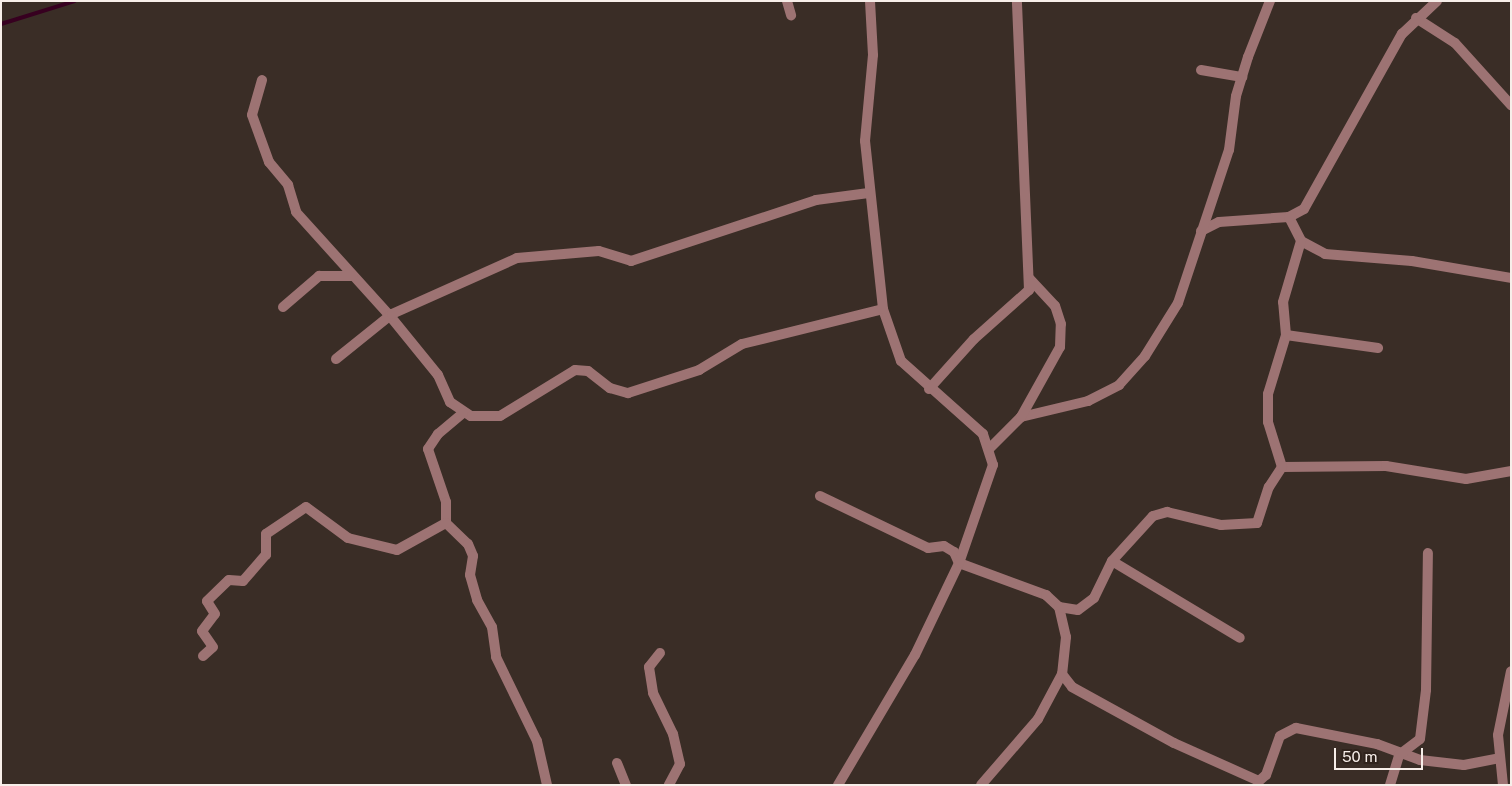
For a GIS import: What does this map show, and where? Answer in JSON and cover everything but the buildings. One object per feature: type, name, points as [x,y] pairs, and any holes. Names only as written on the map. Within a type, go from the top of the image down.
[{"type":"street","points":[[787,1],[792,15]]},
{"type":"street","points":[[838,785],[916,655],[960,563],[986,492],[993,465],[990,448],[983,434],[929,389],[901,361],[883,309],[869,193],[865,141],[873,55],[870,1]]},
{"type":"street","points":[[929,389],[974,339],[1026,296],[1030,279],[1017,1]]},
{"type":"street","points":[[1021,417],[1088,401],[1119,385],[1145,356],[1178,303],[1229,150],[1242,77],[1270,1]]},
{"type":"street","points":[[1201,231],[1218,222],[1289,217],[1304,209],[1315,194],[1358,108],[1416,18],[1437,1]]},
{"type":"street","points":[[1416,18],[1455,43],[1511,105]]},
{"type":"street","points":[[1200,70],[1242,77]]},
{"type":"street","points":[[262,80],[252,115],[269,162],[288,185],[296,212],[390,316],[438,375],[450,402],[463,414],[482,418],[500,416],[575,370],[588,371],[610,388],[628,393],[699,370],[742,344],[883,309]]},
{"type":"street","points":[[336,359],[390,316],[427,295],[516,258],[599,250],[631,261],[816,200],[869,193]]},
{"type":"street","points":[[1289,217],[1301,241],[1325,254],[1412,261],[1511,278]]},
{"type":"street","points":[[1282,467],[1268,422],[1268,394],[1286,335],[1282,302],[1301,241]]},
{"type":"street","points":[[284,307],[319,276],[353,276]]},
{"type":"street","points":[[990,448],[1021,417],[1060,347],[1061,324],[1055,306],[1030,279]]},
{"type":"street","points":[[1286,335],[1378,348]]},
{"type":"street","points":[[463,414],[438,434],[428,448],[446,502],[446,523],[468,544],[473,556],[470,575],[477,600],[492,627],[496,657],[537,741],[547,785]]},
{"type":"street","points":[[1282,467],[1386,466],[1466,479],[1511,471]]},
{"type":"street","points":[[820,496],[928,548],[944,546],[954,552],[960,563],[1046,595],[1060,607],[1078,610],[1094,598],[1112,561],[1153,516],[1167,512],[1221,525],[1257,522],[1269,487],[1282,467]]},
{"type":"street","points":[[203,656],[213,647],[202,631],[215,614],[207,601],[229,580],[243,581],[266,555],[266,534],[306,507],[348,538],[397,550],[446,523]]},
{"type":"street","points":[[1390,785],[1399,755],[1420,739],[1426,690],[1428,554]]},
{"type":"street","points":[[1112,561],[1240,638]]},
{"type":"street","points":[[981,785],[1038,719],[1062,674],[1066,637],[1060,607]]},
{"type":"street","points":[[660,653],[649,667],[653,693],[673,734],[680,764],[676,780],[669,785]]},
{"type":"street","points":[[1503,785],[1498,735],[1511,671]]},
{"type":"street","points":[[1062,674],[1072,687],[1174,743],[1259,783],[1266,776],[1280,736],[1296,728],[1377,744],[1399,755],[1464,765],[1499,758]]},
{"type":"street","points":[[617,763],[626,785]]},
{"type":"waterway","points":[[1,24],[75,1]]}]
